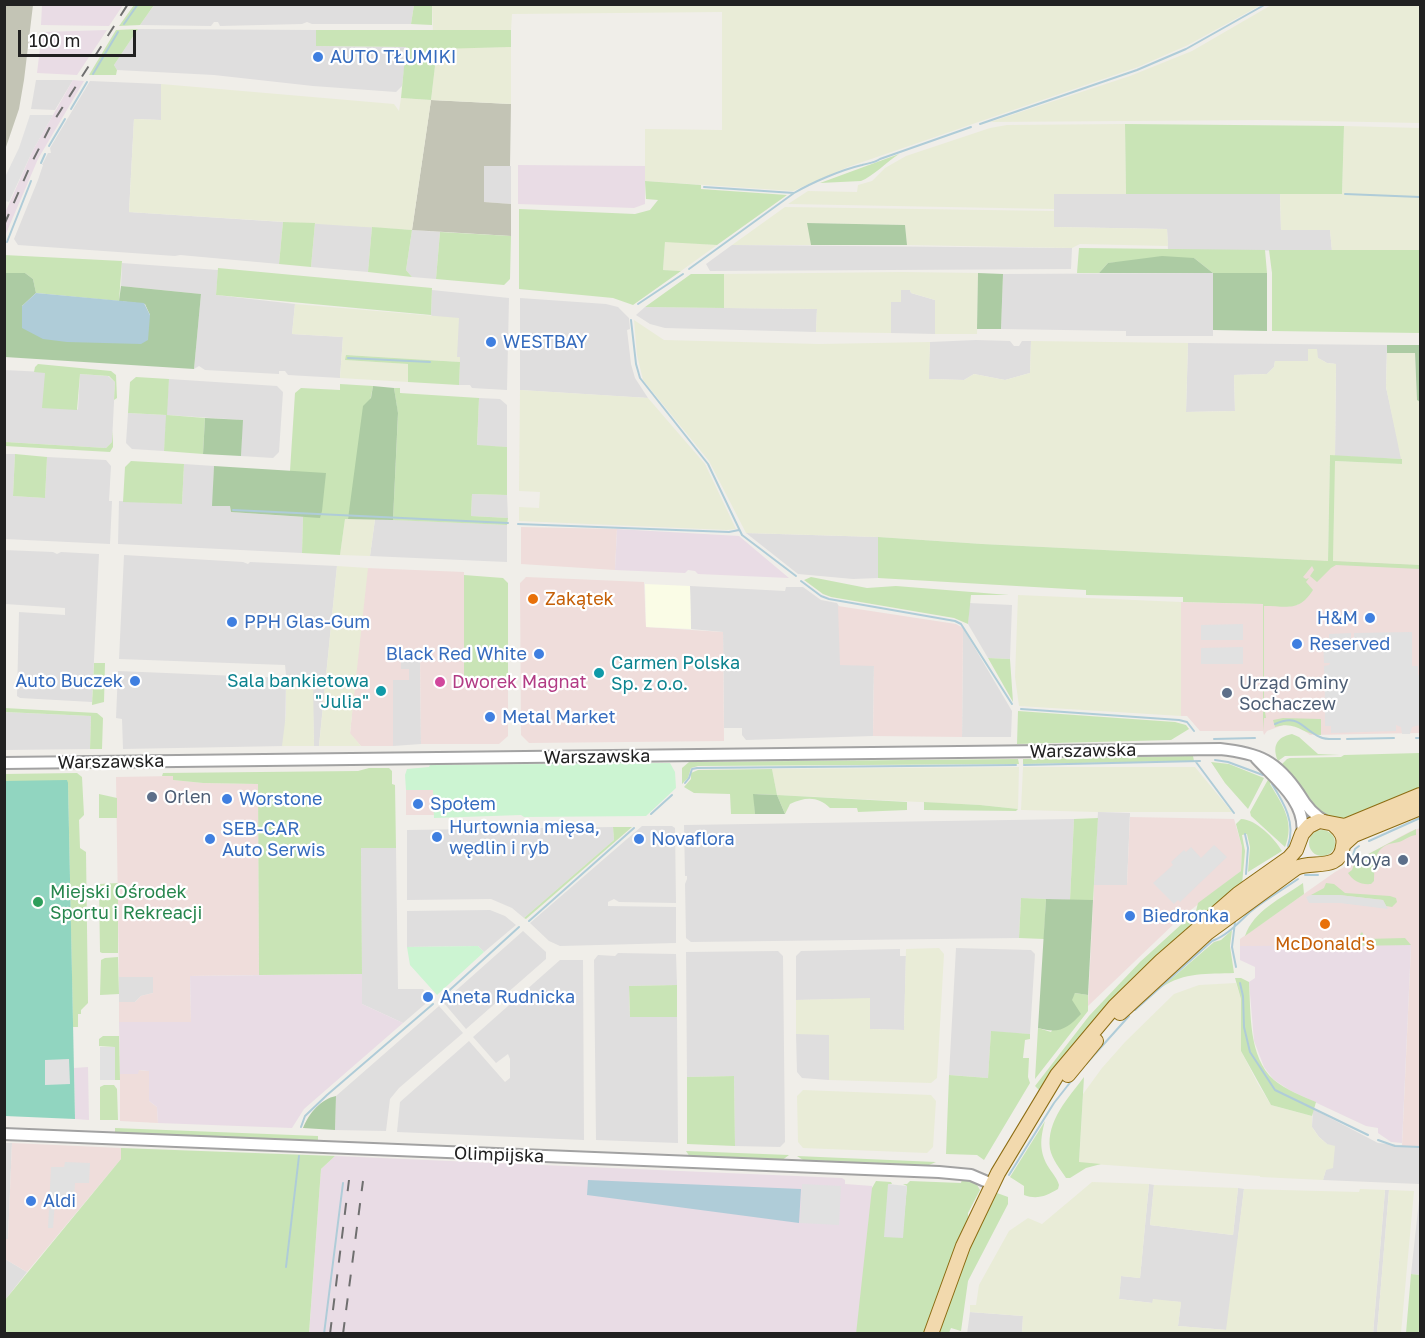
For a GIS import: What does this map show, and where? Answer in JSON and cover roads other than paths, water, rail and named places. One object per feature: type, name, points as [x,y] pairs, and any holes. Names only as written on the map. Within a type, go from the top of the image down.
[{"type":"main road","points":[[931,1334],[959,1254],[992,1184],[1057,1075],[1074,1052],[1136,984],[1238,894],[1289,858],[1301,838],[1314,823],[1349,825],[1420,795]]},
{"type":"main road","points":[[1045,1098],[1063,1081],[1124,1010],[1207,933],[1296,868],[1304,864],[1325,865],[1334,861],[1340,855],[1344,844],[1354,835],[1420,808]]},
{"type":"main road","points":[[1330,823],[1342,833],[1344,844]]},
{"type":"main road","points":[[1301,838],[1306,858],[1316,864]]},
{"type":"street","name":"Warszawska","points":[[4,763],[1231,750],[1267,760],[1277,766],[1312,813],[1330,823]]},
{"type":"street","points":[[1256,758],[1282,784],[1295,803],[1302,819],[1301,838]]},
{"type":"street","name":"Olimpijska","points":[[4,1134],[939,1172],[971,1175],[992,1184]]},
{"type":"water","points":[[36,293],[144,303],[150,315],[148,340],[141,344],[43,339],[22,328],[22,306]]},
{"type":"water","points":[[588,1180],[801,1189],[799,1223],[587,1195]]},
{"type":"waterway","points":[[124,24],[138,4]]},
{"type":"waterway","points":[[980,124],[1137,70],[1186,49],[1266,4]]},
{"type":"waterway","points":[[93,74],[118,32]]},
{"type":"waterway","points":[[71,109],[87,82]]},
{"type":"waterway","points":[[49,146],[65,119]]},
{"type":"waterway","points":[[689,269],[794,193],[845,170],[971,127]]},
{"type":"waterway","points":[[41,163],[45,154]]},
{"type":"waterway","points":[[7,242],[31,181]]},
{"type":"waterway","points":[[704,187],[794,193]]},
{"type":"waterway","points":[[1345,194],[1420,197]]},
{"type":"waterway","points":[[638,304],[683,274]]},
{"type":"waterway","points":[[631,320],[636,364],[640,378],[708,464],[742,535],[796,576]]},
{"type":"waterway","points":[[348,358],[430,362]]},
{"type":"waterway","points":[[233,510],[508,523]]},
{"type":"waterway","points":[[518,524],[729,532],[739,530]]},
{"type":"waterway","points":[[801,581],[821,596],[829,599],[955,621],[961,624],[1012,704]]},
{"type":"waterway","points":[[1021,709],[1179,720],[1187,722],[1194,731]]},
{"type":"waterway","points":[[1275,724],[1295,721],[1322,738],[1340,739]]},
{"type":"waterway","points":[[1214,739],[1255,738]]},
{"type":"waterway","points":[[1347,739],[1394,738]]},
{"type":"waterway","points":[[1215,760],[1228,762],[1263,775]]},
{"type":"waterway","points":[[1024,765],[1200,761]]},
{"type":"waterway","points":[[1196,762],[1234,813]]},
{"type":"waterway","points":[[685,783],[692,769],[697,768],[1016,765]]},
{"type":"waterway","points":[[1272,784],[1288,813],[1291,829],[1288,846]]},
{"type":"waterway","points":[[651,814],[672,795]]},
{"type":"waterway","points":[[1369,841],[1420,818]]},
{"type":"waterway","points":[[529,921],[634,828]]},
{"type":"waterway","points":[[1245,834],[1248,848],[1246,874]]},
{"type":"waterway","points":[[1353,855],[1359,846]]},
{"type":"waterway","points":[[1305,875],[1318,875]]},
{"type":"waterway","points":[[1135,1010],[1212,941],[1228,932],[1250,912],[1298,879]]},
{"type":"waterway","points":[[1235,922],[1232,947],[1236,967]]},
{"type":"waterway","points":[[442,997],[519,927]]},
{"type":"waterway","points":[[1240,983],[1243,996],[1244,1027],[1250,1052],[1275,1090],[1368,1135]]},
{"type":"waterway","points":[[301,1127],[305,1116],[327,1095],[433,1004]]},
{"type":"waterway","points":[[1086,1064],[1129,1016]]},
{"type":"waterway","points":[[1009,1175],[1054,1103],[1076,1075]]},
{"type":"waterway","points":[[1378,1140],[1395,1146],[1420,1147]]},
{"type":"waterway","points":[[286,1267],[299,1156]]},
{"type":"waterway","points":[[324,1334],[343,1183]]},
{"type":"railway","points":[[4,225],[50,127],[128,4]]},
{"type":"railway","points":[[330,1334],[349,1180]]},
{"type":"railway","points":[[343,1334],[363,1181]]},
{"type":"place","name":"AUTO TŁUMIKI","points":[[318,57]]},
{"type":"place","name":"WESTBAY","points":[[491,342]]},
{"type":"place","name":"Zakątek","points":[[533,599]]},
{"type":"place","name":"H&M","points":[[1370,618]]},
{"type":"place","name":"PPH Glas-Gum","points":[[232,622]]},
{"type":"place","name":"Reserved","points":[[1297,644]]},
{"type":"place","name":"Black Red White","points":[[539,654]]},
{"type":"place","name":"Carmen Polska Sp. z o.o.","points":[[599,673]]},
{"type":"place","name":"Auto Buczek","points":[[135,681]]},
{"type":"place","name":"Dworek Magnat","points":[[440,682]]},
{"type":"place","name":"Sala bankietowa \"Julia\"","points":[[381,691]]},
{"type":"place","name":"Urząd Gminy Sochaczew","points":[[1227,693]]},
{"type":"place","name":"Metal Market","points":[[490,717]]},
{"type":"place","name":"Orlen","points":[[152,797]]},
{"type":"place","name":"Worstone","points":[[227,799]]},
{"type":"place","name":"Społem","points":[[418,804]]},
{"type":"place","name":"Hurtownia mięsa, wędlin i ryb","points":[[437,837]]},
{"type":"place","name":"SEB-CAR Auto Serwis","points":[[210,839]]},
{"type":"place","name":"Novaflora","points":[[639,839]]},
{"type":"place","name":"Moya","points":[[1403,860]]},
{"type":"place","name":"Miejski Ośrodek Sportu i Rekreacji","points":[[38,902]]},
{"type":"place","name":"Biedronka","points":[[1130,916]]},
{"type":"place","name":"McDonald's","points":[[1325,924]]},
{"type":"place","name":"Aneta Rudnicka","points":[[428,997]]},
{"type":"place","name":"Aldi","points":[[31,1201]]}]
